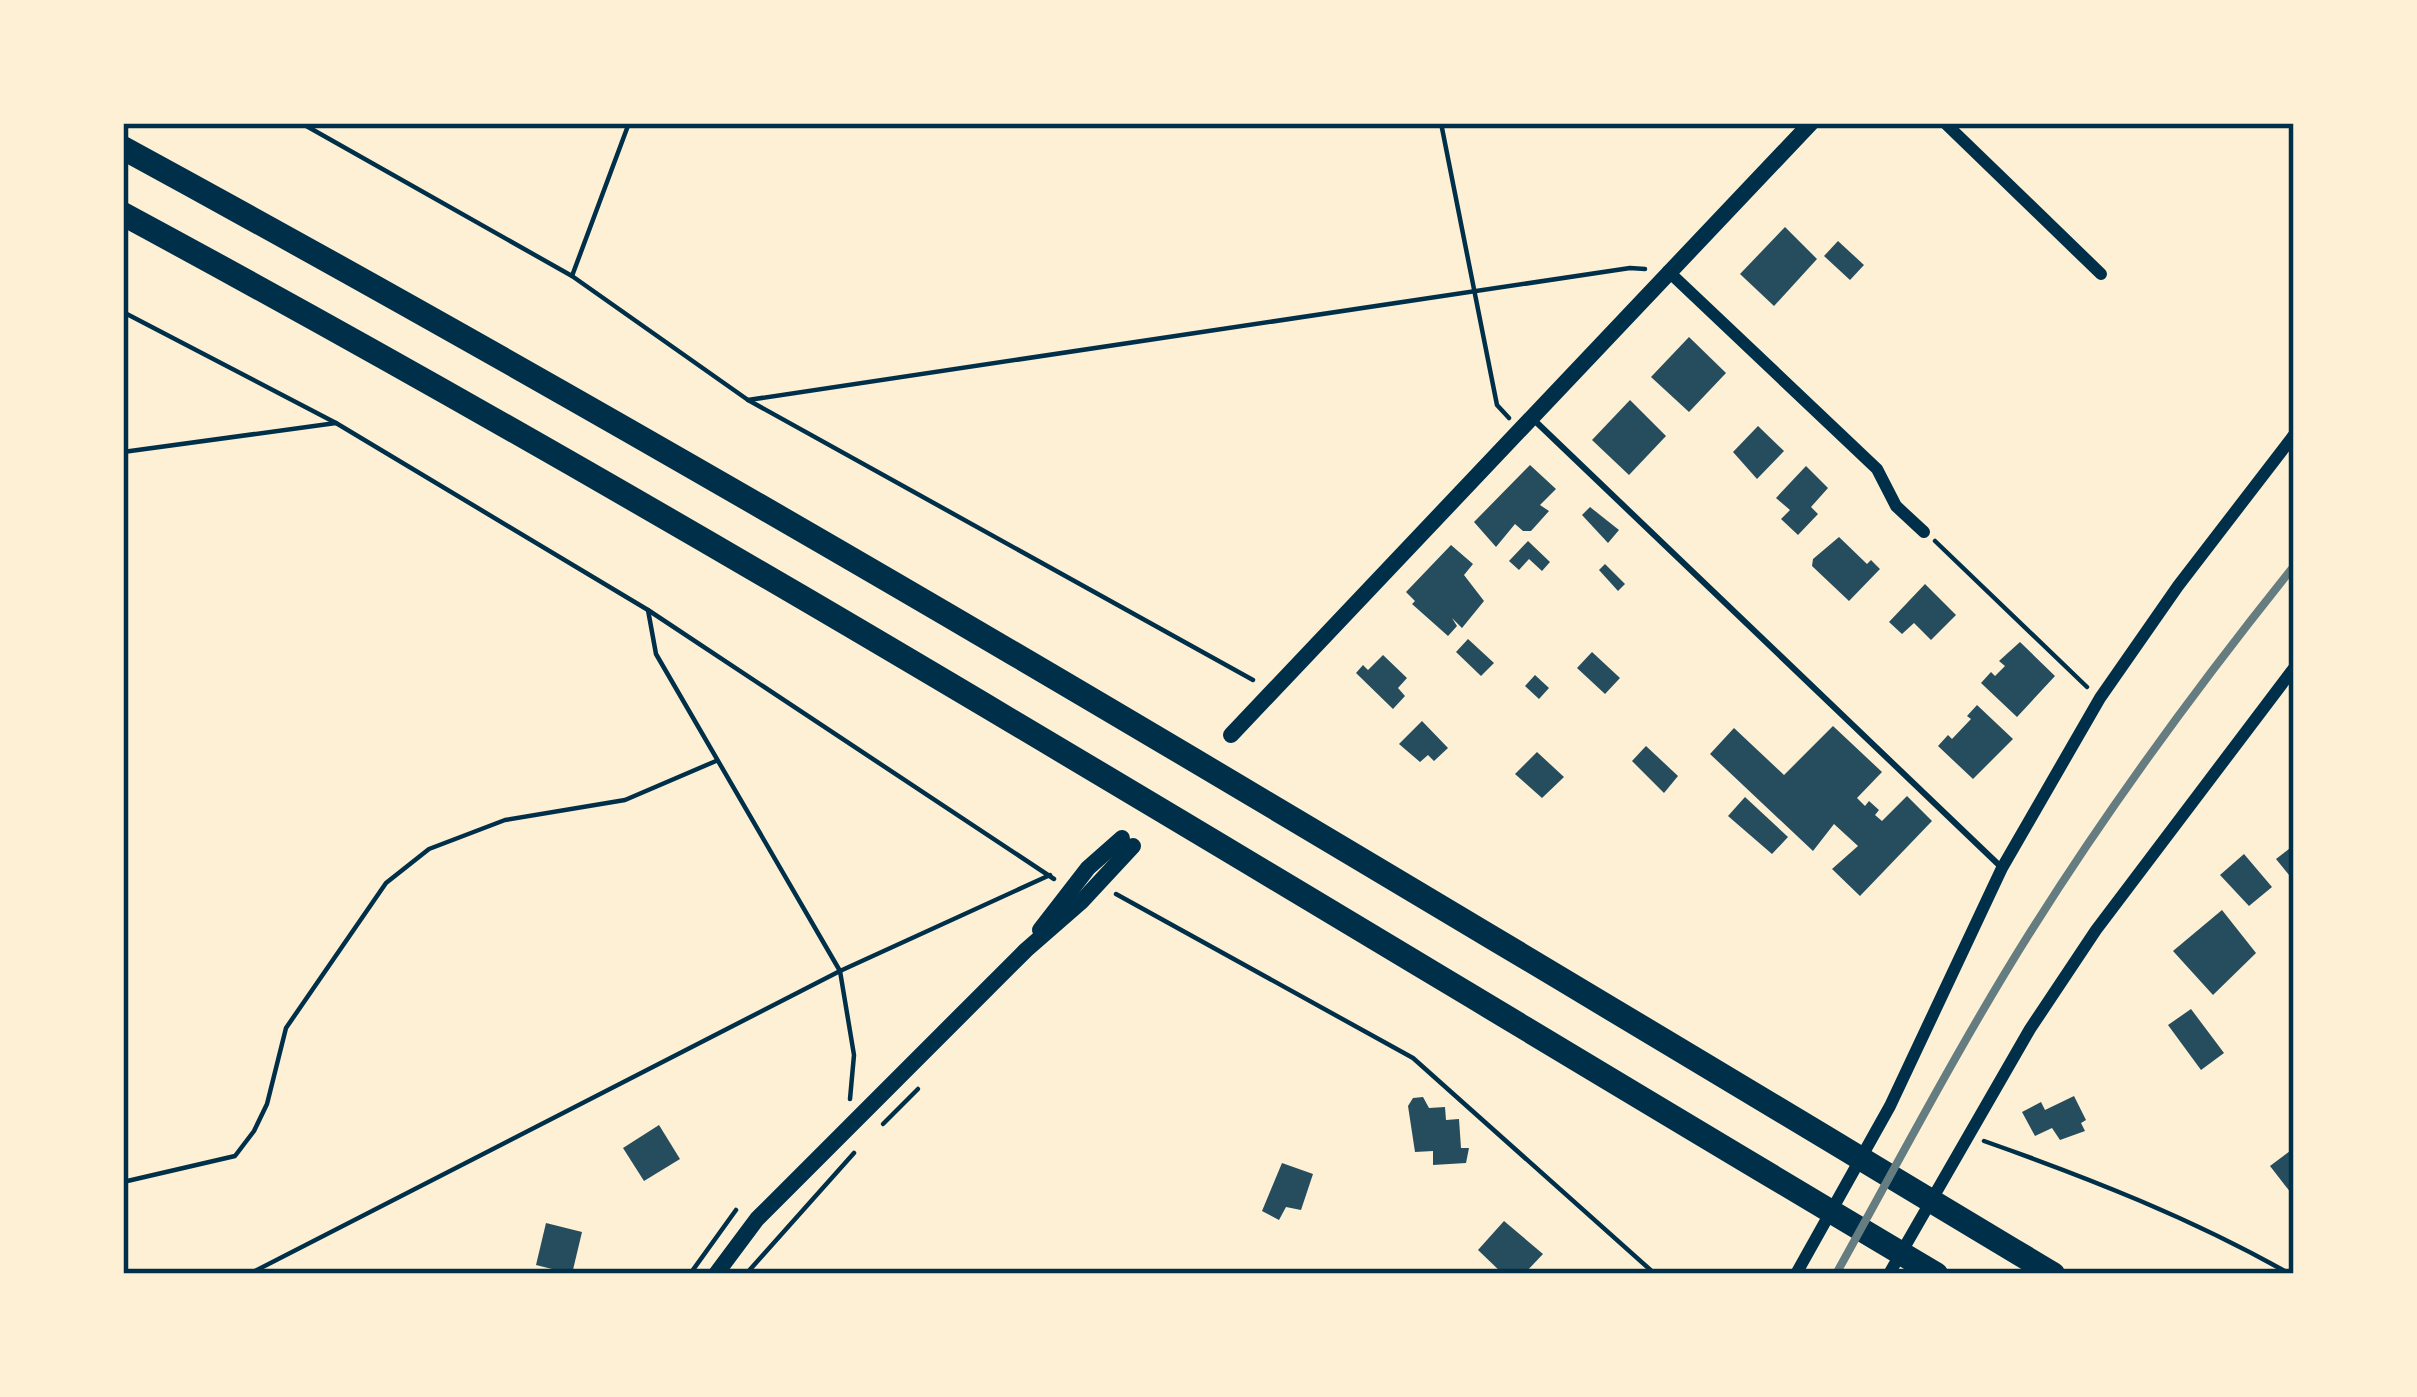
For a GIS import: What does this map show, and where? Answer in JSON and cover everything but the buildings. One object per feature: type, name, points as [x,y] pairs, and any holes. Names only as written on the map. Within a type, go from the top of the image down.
[{"type":"highway","points":[[123,148],[695,467],[2054,1274]]},
{"type":"highway","points":[[123,214],[358,341],[1216,844],[1936,1274]]},
{"type":"street","points":[[1231,735],[1810,123]]},
{"type":"street","points":[[1945,123],[2101,274]]},
{"type":"street","points":[[1668,272],[1877,469],[1896,506],[1924,532]]},
{"type":"street","points":[[1796,1274],[1891,1106],[2002,868],[2100,698],[2294,434]]},
{"type":"street","points":[[1889,1274],[2030,1029],[2096,930],[2294,668]]},
{"type":"street","points":[[716,1274],[757,1219],[1026,950],[1068,890],[1127,842]]},
{"type":"lane","points":[[1527,425],[2002,868]]},
{"type":"path","points":[[301,123],[572,276],[748,400],[1273,691]]},
{"type":"path","points":[[572,276],[629,123]]},
{"type":"path","points":[[1441,123],[1497,405],[1527,425]]},
{"type":"path","points":[[748,400],[1473,289],[1630,268],[1668,272]]},
{"type":"path","points":[[123,312],[336,423],[648,610],[1058,882]]},
{"type":"path","points":[[123,452],[336,423]]},
{"type":"path","points":[[1924,532],[2100,698]]},
{"type":"path","points":[[648,610],[656,654],[840,971],[854,1055],[850,1098],[863,1116]]},
{"type":"path","points":[[123,1182],[235,1156],[267,1104],[286,1028],[386,883],[429,849],[505,820],[626,800],[716,761]]},
{"type":"path","points":[[249,1274],[840,971],[1050,875]]},
{"type":"path","points":[[1112,890],[1413,1058],[1655,1274]]},
{"type":"path","points":[[1968,1135],[2061,1168],[2226,1238],[2290,1274]]},
{"type":"railway","points":[[1836,1274],[1980,1015],[2061,884],[2157,745],[2294,566]]}]
